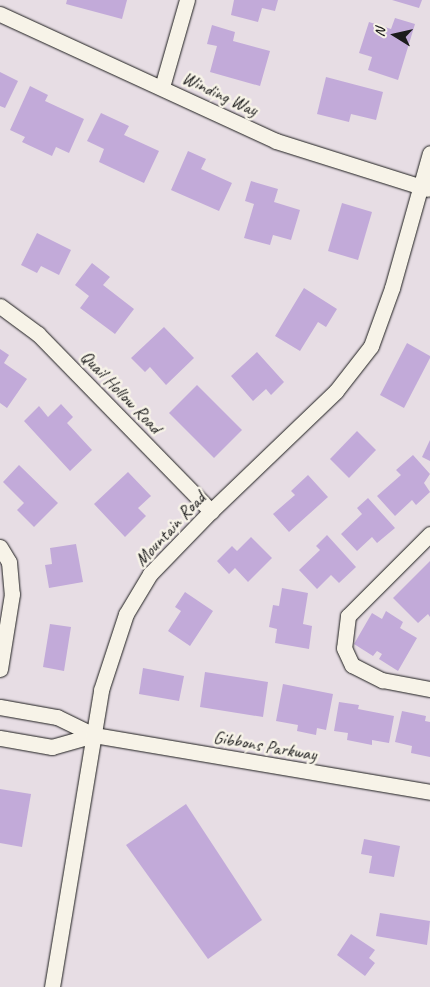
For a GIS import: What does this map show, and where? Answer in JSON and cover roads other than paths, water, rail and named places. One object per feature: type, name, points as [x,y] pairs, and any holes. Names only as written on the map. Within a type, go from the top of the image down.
[{"type":"street","points":[[162,87],[187,0]]},
{"type":"street","name":"Winding Way","points":[[0,14],[276,141],[425,188]]},
{"type":"street","name":"Mountain Road","points":[[52,987],[101,690],[126,614],[150,574],[336,391],[371,346],[425,188],[430,153]]},
{"type":"street","name":"Quail Hollow Road","points":[[0,306],[38,334],[212,511]]},
{"type":"street","points":[[430,534],[348,616],[344,648],[352,666],[382,680],[430,689]]},
{"type":"street","points":[[0,547],[9,562],[12,594],[0,669]]},
{"type":"street","points":[[0,707],[57,717],[94,735]]},
{"type":"street","points":[[0,738],[52,747],[94,735]]},
{"type":"street","name":"Gibbons Parkway","points":[[94,735],[430,792]]}]
